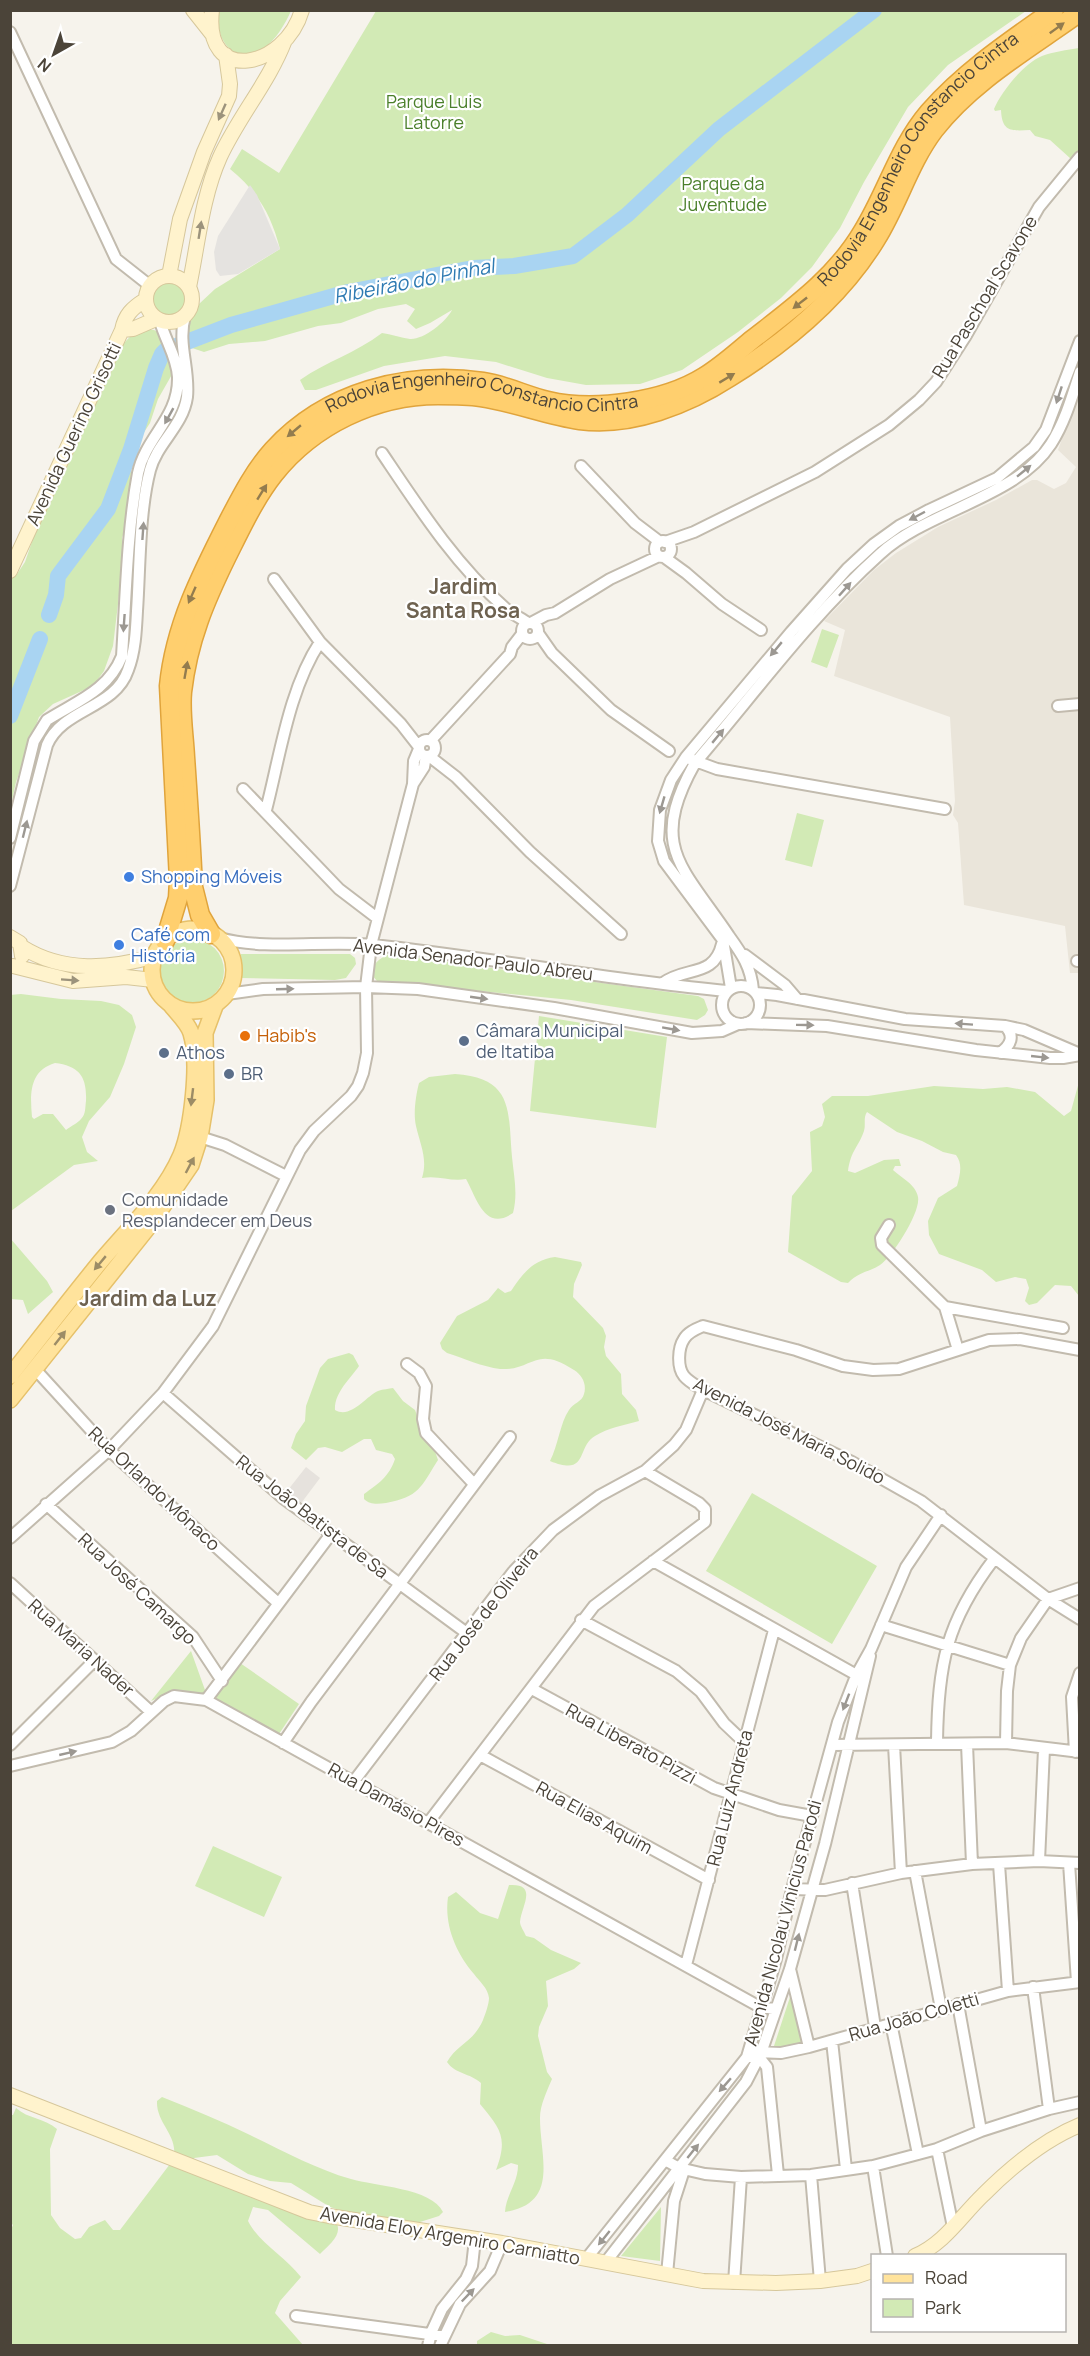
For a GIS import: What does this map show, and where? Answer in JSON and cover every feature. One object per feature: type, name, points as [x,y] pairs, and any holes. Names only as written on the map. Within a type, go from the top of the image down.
[{"type":"highway","name":"Rodovia Engenheiro Constancio Cintra","points":[[160,948],[178,898],[179,880],[169,686],[171,660],[188,604],[200,578],[243,494],[272,452],[309,418],[377,387],[403,381],[436,378],[486,382],[548,401],[580,407],[638,400],[684,388],[706,376],[811,295],[837,267],[863,232],[908,142],[928,114],[960,81],[1054,10]]},
{"type":"highway","name":"Rodovia Engenheiro Constancio Cintra","points":[[215,936],[200,915],[193,887],[182,697],[186,665],[202,607],[221,568],[248,515],[271,477],[288,457],[313,436],[343,418],[372,405],[406,397],[436,395],[480,397],[582,420],[617,420],[657,411],[700,394],[731,377],[806,320],[841,287],[878,236],[932,133],[966,96],[1080,12]]},
{"type":"main road","points":[[10,1376],[152,1200],[172,1172],[181,1154],[196,1071],[191,1032],[157,989],[153,980],[152,968],[160,948],[182,931],[202,930],[215,936],[226,945],[233,961],[234,979],[226,994],[214,1006],[205,1033],[206,1100],[196,1152],[180,1181],[150,1224],[10,1400]]},
{"type":"main road","points":[[170,1004],[178,1008],[197,1011],[214,1006]]},
{"type":"street","points":[[169,276],[180,219],[204,152],[229,96],[230,84],[226,56],[193,10]]},
{"type":"street","points":[[212,10],[212,34]]},
{"type":"street","points":[[10,838],[34,741],[41,728],[47,720],[109,680],[122,656],[131,530],[138,474],[142,456],[173,408],[178,385],[181,337],[185,316],[192,302],[189,287],[211,182],[233,130],[275,64],[285,39],[300,18],[302,10]]},
{"type":"street","points":[[10,32],[116,259],[149,285]]},
{"type":"street","points":[[226,56],[243,61],[253,61],[264,57],[285,39]]},
{"type":"street","name":"Rua Paschoal Scavone","points":[[426,748],[510,654],[512,646],[555,613],[637,565],[645,556],[662,550],[815,472],[889,425],[919,400],[936,382],[953,357],[1039,207],[1080,157]]},
{"type":"street","points":[[185,316],[171,323],[158,320],[150,314],[145,300],[149,285],[162,276],[184,281],[189,287]]},
{"type":"street","name":"Avenida Guerino Grisotti","points":[[10,571],[131,310],[145,300]]},
{"type":"street","points":[[122,330],[133,329],[158,320]]},
{"type":"street","points":[[10,886],[51,734],[81,711],[110,696],[128,672],[137,622],[147,487],[156,453],[176,426],[187,399],[180,359],[169,344],[158,320]]},
{"type":"street","points":[[1080,341],[1065,374],[1046,430],[1034,447],[997,478],[898,526],[847,569],[796,635],[691,760],[670,780],[660,810],[658,841],[664,861],[723,940],[729,989],[723,998],[722,1009],[726,1017],[742,1023],[828,1026],[1000,1053],[1050,1058],[1080,1055]]},
{"type":"street","points":[[796,635],[882,552],[911,531],[1014,479],[1040,458],[1065,419],[1078,376],[1065,374]]},
{"type":"street","points":[[382,453],[433,528],[459,561],[507,610],[510,617],[530,632],[539,646],[552,653],[611,710],[669,751]]},
{"type":"street","points":[[581,466],[639,530],[686,573],[722,604],[761,630]]},
{"type":"street","points":[[274,579],[320,642],[402,724],[411,729],[426,748],[530,852],[621,934]]},
{"type":"street","points":[[266,810],[295,694],[303,671],[320,642]]},
{"type":"street","points":[[1058,706],[1080,704]]},
{"type":"street","points":[[10,1538],[109,1450],[163,1393],[213,1326],[300,1150],[314,1131],[351,1096],[358,1086],[366,1053],[366,987],[371,945],[413,784],[414,761],[426,748]]},
{"type":"street","points":[[691,760],[717,769],[945,809]]},
{"type":"street","points":[[226,994],[263,989],[366,987],[418,989],[554,1008],[692,1033],[722,1031],[742,1023],[758,1012],[760,1004],[754,991],[751,974],[742,953],[703,899],[674,853],[672,825],[675,804],[691,760]]},
{"type":"street","points":[[243,789],[266,810],[339,889],[377,918]]},
{"type":"street","name":"Avenida Senador Paulo Abreu","points":[[215,936],[239,943],[266,945],[371,945],[663,983],[729,989]]},
{"type":"street","points":[[14,937],[32,953],[63,965],[82,967],[129,963],[160,948]]},
{"type":"street","points":[[12,966],[22,956],[14,937]]},
{"type":"street","points":[[663,983],[670,977],[712,964],[719,956],[723,940]]},
{"type":"street","points":[[742,953],[785,985],[798,999]]},
{"type":"street","points":[[12,966],[73,981],[126,977],[153,980]]},
{"type":"street","points":[[729,989],[744,986],[754,991],[905,1019],[1005,1026],[1023,1030],[1080,1055]]},
{"type":"street","points":[[1000,1053],[1010,1043],[1012,1037],[1011,1032],[1005,1026]]},
{"type":"street","points":[[200,1137],[225,1145],[286,1176]]},
{"type":"street","points":[[889,1225],[881,1238],[882,1245],[945,1307],[958,1350]]},
{"type":"street","points":[[945,1307],[1063,1328]]},
{"type":"street","name":"Avenida José Maria Solido","points":[[1080,1350],[1020,1339],[989,1340],[899,1369],[873,1370],[843,1365],[703,1326],[692,1330],[684,1338],[680,1351],[680,1367],[684,1376],[703,1390],[852,1462],[940,1515],[994,1559],[1048,1599],[1080,1619]]},
{"type":"street","points":[[407,1364],[419,1373],[426,1386],[423,1419],[426,1433],[474,1484]]},
{"type":"street","name":"Rua Orlando Mônaco","points":[[35,1369],[109,1450],[278,1603]]},
{"type":"street","name":"Rua José de Oliveira","points":[[354,1781],[513,1572],[553,1530],[599,1496],[645,1470],[674,1445],[686,1430],[703,1390]]},
{"type":"street","name":"Rua João Batista de Sa","points":[[163,1393],[283,1498],[398,1585],[468,1634]]},
{"type":"street","points":[[283,1743],[510,1437]]},
{"type":"street","points":[[428,1823],[532,1689],[581,1620],[607,1595],[705,1522],[705,1509],[699,1503],[645,1470]]},
{"type":"street","name":"Rua José Camargo","points":[[46,1504],[193,1637],[222,1681]]},
{"type":"street","name":"Avenida Nicolau Vinicius Parodi","points":[[586,2259],[665,2160],[754,2055],[760,2007],[776,1959],[792,1889],[838,1722],[861,1677],[906,1567],[940,1515]]},
{"type":"street","points":[[206,1700],[331,1534]]},
{"type":"street","points":[[937,1742],[938,1697],[946,1646],[963,1603],[994,1559]]},
{"type":"street","points":[[653,1561],[861,1677]]},
{"type":"street","name":"Rua Maria Nader","points":[[10,1583],[152,1712]]},
{"type":"street","points":[[1006,1743],[1010,1665],[1021,1638],[1048,1599],[1080,1588]]},
{"type":"street","points":[[581,1620],[676,1671],[701,1692],[724,1723],[744,1742]]},
{"type":"street","points":[[881,1625],[1010,1665]]},
{"type":"street","name":"Rua Luiz Andreta","points":[[686,1965],[774,1630]]},
{"type":"street","points":[[10,1745],[94,1661]]},
{"type":"street","points":[[832,1744],[849,1746],[937,1742],[1006,1743],[1077,1752],[1072,1697],[1080,1673]]},
{"type":"street","name":"Avenida Nicolau Vinicius Parodi","points":[[606,2263],[681,2169],[746,2082],[754,2055],[790,1969],[825,1844],[849,1746],[861,1677]]},
{"type":"street","name":"Rua Liberato Pizzi","points":[[532,1689],[700,1782],[778,1810],[812,1816]]},
{"type":"street","name":"Rua Damásio Pires","points":[[10,1766],[112,1742],[131,1731],[174,1696],[206,1700],[760,2007],[775,2009]]},
{"type":"street","points":[[967,1744],[972,1864]]},
{"type":"street","points":[[894,1745],[902,1873]]},
{"type":"street","points":[[1039,1861],[1044,1749]]},
{"type":"street","name":"Rua Elias Aquim","points":[[480,1755],[709,1880]]},
{"type":"street","points":[[792,1889],[825,1890],[902,1873],[972,1864],[1039,1861],[1074,1863],[1078,1982]]},
{"type":"street","points":[[999,1864],[1008,1991]]},
{"type":"street","points":[[915,1871],[941,2009]]},
{"type":"street","points":[[852,1883],[875,2027]]},
{"type":"street","points":[[790,1969],[809,2047]]},
{"type":"street","name":"Rua João Coletti","points":[[754,2055],[781,2053],[809,2047],[1008,1991],[1078,1982]]},
{"type":"street","points":[[1033,1987],[1049,2109]]},
{"type":"street","points":[[958,2004],[981,2131]]},
{"type":"street","points":[[891,2023],[918,2154]]},
{"type":"street","points":[[832,2041],[846,2169]]},
{"type":"street","points":[[754,2055],[767,2067],[778,2175]]},
{"type":"street","name":"Avenida Eloy Argemiro Carniatto","points":[[10,2095],[309,2212],[502,2243],[703,2281],[734,2283],[820,2281],[871,2272]]},
{"type":"street","points":[[665,2160],[681,2169],[705,2174],[741,2177],[811,2175],[873,2166],[937,2149],[981,2131],[1049,2109],[1080,2102]]},
{"type":"street","points":[[919,2254],[931,2247],[953,2227],[1013,2167],[1042,2145],[1080,2125]]},
{"type":"street","points":[[937,2149],[953,2227]]},
{"type":"street","points":[[873,2166],[887,2254]]},
{"type":"street","points":[[667,2274],[674,2201],[681,2169]]},
{"type":"street","points":[[811,2175],[820,2281]]},
{"type":"street","points":[[734,2283],[741,2177]]},
{"type":"street","points":[[428,2346],[442,2309],[466,2278],[472,2266],[475,2240]]},
{"type":"street","points":[[296,2316],[431,2333],[442,2341],[460,2304],[490,2271],[502,2243]]},
{"type":"shaded area","points":[[250,185],[257,195],[280,249],[238,274],[220,276],[216,270],[214,252],[218,236]]},
{"type":"shaded area","points":[[1079,392],[1079,973],[1070,973],[1065,926],[964,905],[958,823],[953,815],[955,801],[950,717],[834,676],[845,630],[824,621],[874,570],[896,553],[938,527],[1032,480],[1037,480],[1054,489],[1066,483],[1076,467],[1058,450]]},
{"type":"shaded area","points":[[306,1467],[320,1478],[299,1506],[284,1495]]},
{"type":"green space","points":[[219,11],[291,11],[280,32],[268,45],[252,54],[243,54],[235,52],[223,40],[218,21]]},
{"type":"green space","name":"Parque da Juventude","points":[[376,11],[1026,11],[948,65],[908,107],[840,228],[812,267],[781,298],[738,332],[682,370],[640,384],[586,385],[547,378],[496,362],[445,356],[384,366],[316,390],[305,390],[300,380],[382,333],[415,339],[434,329],[452,310],[416,329],[407,321],[415,309],[406,304],[378,309],[341,323],[318,326],[265,341],[229,344],[204,352],[192,348],[185,334],[199,304],[215,289],[280,249],[268,214],[262,204],[248,186],[230,169],[242,149],[279,173]]},
{"type":"green space","points":[[1079,48],[1079,190],[1078,170],[1071,159],[1050,140],[1035,136],[1030,130],[1009,129],[1003,123],[1001,110],[995,111],[994,109],[1014,79],[1028,65],[1051,53]]},
{"type":"green space","points":[[168,283],[180,288],[185,300],[180,312],[168,317],[156,312],[151,300],[156,288]]},
{"type":"green space","points":[[144,329],[160,333],[174,371],[158,399],[150,423],[132,451],[129,517],[122,538],[125,555],[120,571],[113,646],[104,671],[93,686],[53,704],[39,717],[16,782],[11,805],[11,578],[17,574],[25,562],[36,530],[118,352],[129,338]]},
{"type":"green space","points":[[822,629],[839,635],[827,668],[811,662]]},
{"type":"green space","points":[[797,813],[824,820],[812,867],[785,860]]},
{"type":"green space","points":[[192,939],[210,945],[218,953],[224,971],[218,989],[210,997],[192,1003],[174,997],[166,989],[160,971],[166,953],[174,945]]},
{"type":"green space","points":[[241,954],[350,954],[355,958],[356,964],[346,978],[335,980],[240,978],[239,957]]},
{"type":"green space","points":[[389,954],[698,996],[704,999],[708,1010],[697,1020],[571,1000],[377,981],[372,975],[373,967]]},
{"type":"green space","points":[[10,995],[101,1001],[119,1005],[132,1015],[136,1027],[110,1097],[89,1121],[82,1137],[87,1152],[98,1161],[74,1165],[11,1211]],"holes":[[[55,1063],[63,1064],[80,1074],[86,1092],[83,1117],[66,1130],[53,1114],[43,1114],[34,1119],[31,1108],[33,1084],[40,1072]]]},
{"type":"green space","points":[[539,1016],[667,1037],[656,1128],[530,1111]]},
{"type":"green space","points":[[455,1074],[488,1082],[498,1090],[508,1112],[515,1192],[513,1213],[503,1218],[495,1219],[483,1211],[466,1179],[422,1178],[424,1158],[415,1115],[419,1083],[429,1077]]},
{"type":"green space","points":[[1079,1082],[1079,1296],[1071,1286],[1055,1285],[1037,1303],[1029,1305],[1025,1301],[1029,1288],[1026,1279],[1015,1277],[996,1282],[982,1270],[939,1254],[929,1235],[928,1221],[938,1198],[957,1186],[960,1170],[958,1158],[956,1155],[943,1152],[897,1132],[867,1112],[864,1131],[851,1158],[848,1171],[855,1173],[884,1160],[899,1159],[901,1166],[895,1166],[893,1170],[912,1185],[918,1197],[915,1213],[905,1234],[880,1265],[860,1274],[848,1283],[841,1282],[788,1252],[792,1196],[812,1171],[810,1132],[822,1126],[825,1117],[822,1104],[832,1096],[868,1096],[934,1086],[983,1089],[1007,1087],[1035,1092],[1064,1116],[1071,1111]]},
{"type":"green space","points":[[10,1238],[47,1281],[53,1292],[28,1314],[23,1300],[11,1299]]},
{"type":"green space","points":[[555,1257],[581,1262],[582,1265],[574,1284],[573,1297],[603,1328],[606,1336],[604,1347],[606,1356],[621,1374],[622,1394],[636,1410],[639,1421],[595,1436],[585,1447],[580,1459],[571,1465],[550,1461],[566,1415],[584,1394],[584,1383],[577,1372],[551,1359],[542,1359],[511,1369],[493,1368],[447,1353],[442,1349],[440,1343],[457,1316],[488,1300],[498,1288],[505,1293],[511,1291],[529,1268]]},
{"type":"green space","points":[[349,1353],[353,1355],[359,1366],[340,1392],[335,1410],[347,1412],[378,1391],[393,1388],[403,1401],[415,1410],[431,1440],[438,1460],[423,1484],[406,1498],[377,1504],[364,1499],[364,1494],[386,1475],[395,1459],[392,1454],[376,1450],[371,1439],[364,1439],[342,1452],[325,1447],[318,1448],[306,1460],[291,1448],[296,1434],[305,1421],[306,1406],[320,1368],[328,1359]]},
{"type":"green space","points":[[752,1493],[877,1566],[832,1644],[706,1571]]},
{"type":"green space","points":[[191,1651],[205,1690],[201,1697],[163,1696],[151,1701]]},
{"type":"green space","points":[[240,1663],[299,1704],[277,1737],[218,1707],[216,1696]]},
{"type":"green space","points":[[213,1846],[282,1877],[264,1917],[195,1886]]},
{"type":"green space","points":[[509,1885],[518,1885],[526,1892],[520,1922],[526,1936],[581,1963],[574,1969],[546,1981],[548,2006],[539,2027],[538,2036],[547,2072],[552,2079],[540,2113],[543,2176],[540,2189],[534,2199],[522,2207],[505,2212],[518,2165],[511,2163],[496,2170],[502,2142],[493,2120],[480,2104],[481,2083],[454,2069],[447,2062],[479,2028],[489,1998],[485,1988],[457,1948],[450,1928],[447,1907],[448,1897],[456,1892],[480,1913],[498,1919]]},
{"type":"green space","points":[[791,1994],[804,2044],[773,2049]]},
{"type":"green space","points":[[162,2097],[325,2170],[351,2179],[415,2193],[437,2204],[443,2212],[439,2216],[420,2222],[394,2223],[371,2220],[330,2207],[291,2183],[270,2181],[248,2174],[217,2155],[194,2158],[195,2162],[337,2224],[336,2237],[320,2254],[268,2210],[253,2207],[248,2221],[259,2236],[301,2277],[280,2301],[275,2313],[303,2345],[11,2345],[10,2232],[13,2225],[10,2222],[10,2115],[13,2115],[16,2108],[57,2129],[50,2149],[51,2215],[60,2228],[75,2239],[81,2238],[89,2227],[105,2220],[113,2230],[120,2230],[173,2160],[171,2137],[158,2109],[157,2101]]},
{"type":"green space","points":[[661,2207],[660,2261],[621,2256]]},
{"type":"green space","points":[[491,2332],[505,2336],[520,2335],[550,2345],[477,2345],[477,2341]]},
{"type":"waterway","name":"Ribeirão do Pinhal","points":[[49,615],[56,595],[58,576],[108,509],[131,449],[156,368],[166,350],[231,325],[348,292],[473,268],[514,266],[573,256],[627,215],[719,129],[874,10]]},
{"type":"waterway","points":[[10,716],[40,639]]},
{"type":"place","name":"Shopping Móveis","points":[[129,877]]},
{"type":"place","name":"Café com História","points":[[119,945]]},
{"type":"place","name":"Habib's","points":[[245,1036]]},
{"type":"place","name":"Câmara Municipal de Itatiba","points":[[464,1041]]},
{"type":"place","name":"Athos","points":[[164,1053]]},
{"type":"place","name":"BR","points":[[229,1074]]},
{"type":"place","name":"Comunidade Resplandecer em Deus","points":[[110,1210]]},
{"type":"district","name":"Jardim Santa Rosa","points":[[463,599]]},
{"type":"district","name":"Jardim da Luz","points":[[148,1299]]},
{"type":"park label","name":"Parque Luis Latorre","points":[[434,112]]}]
